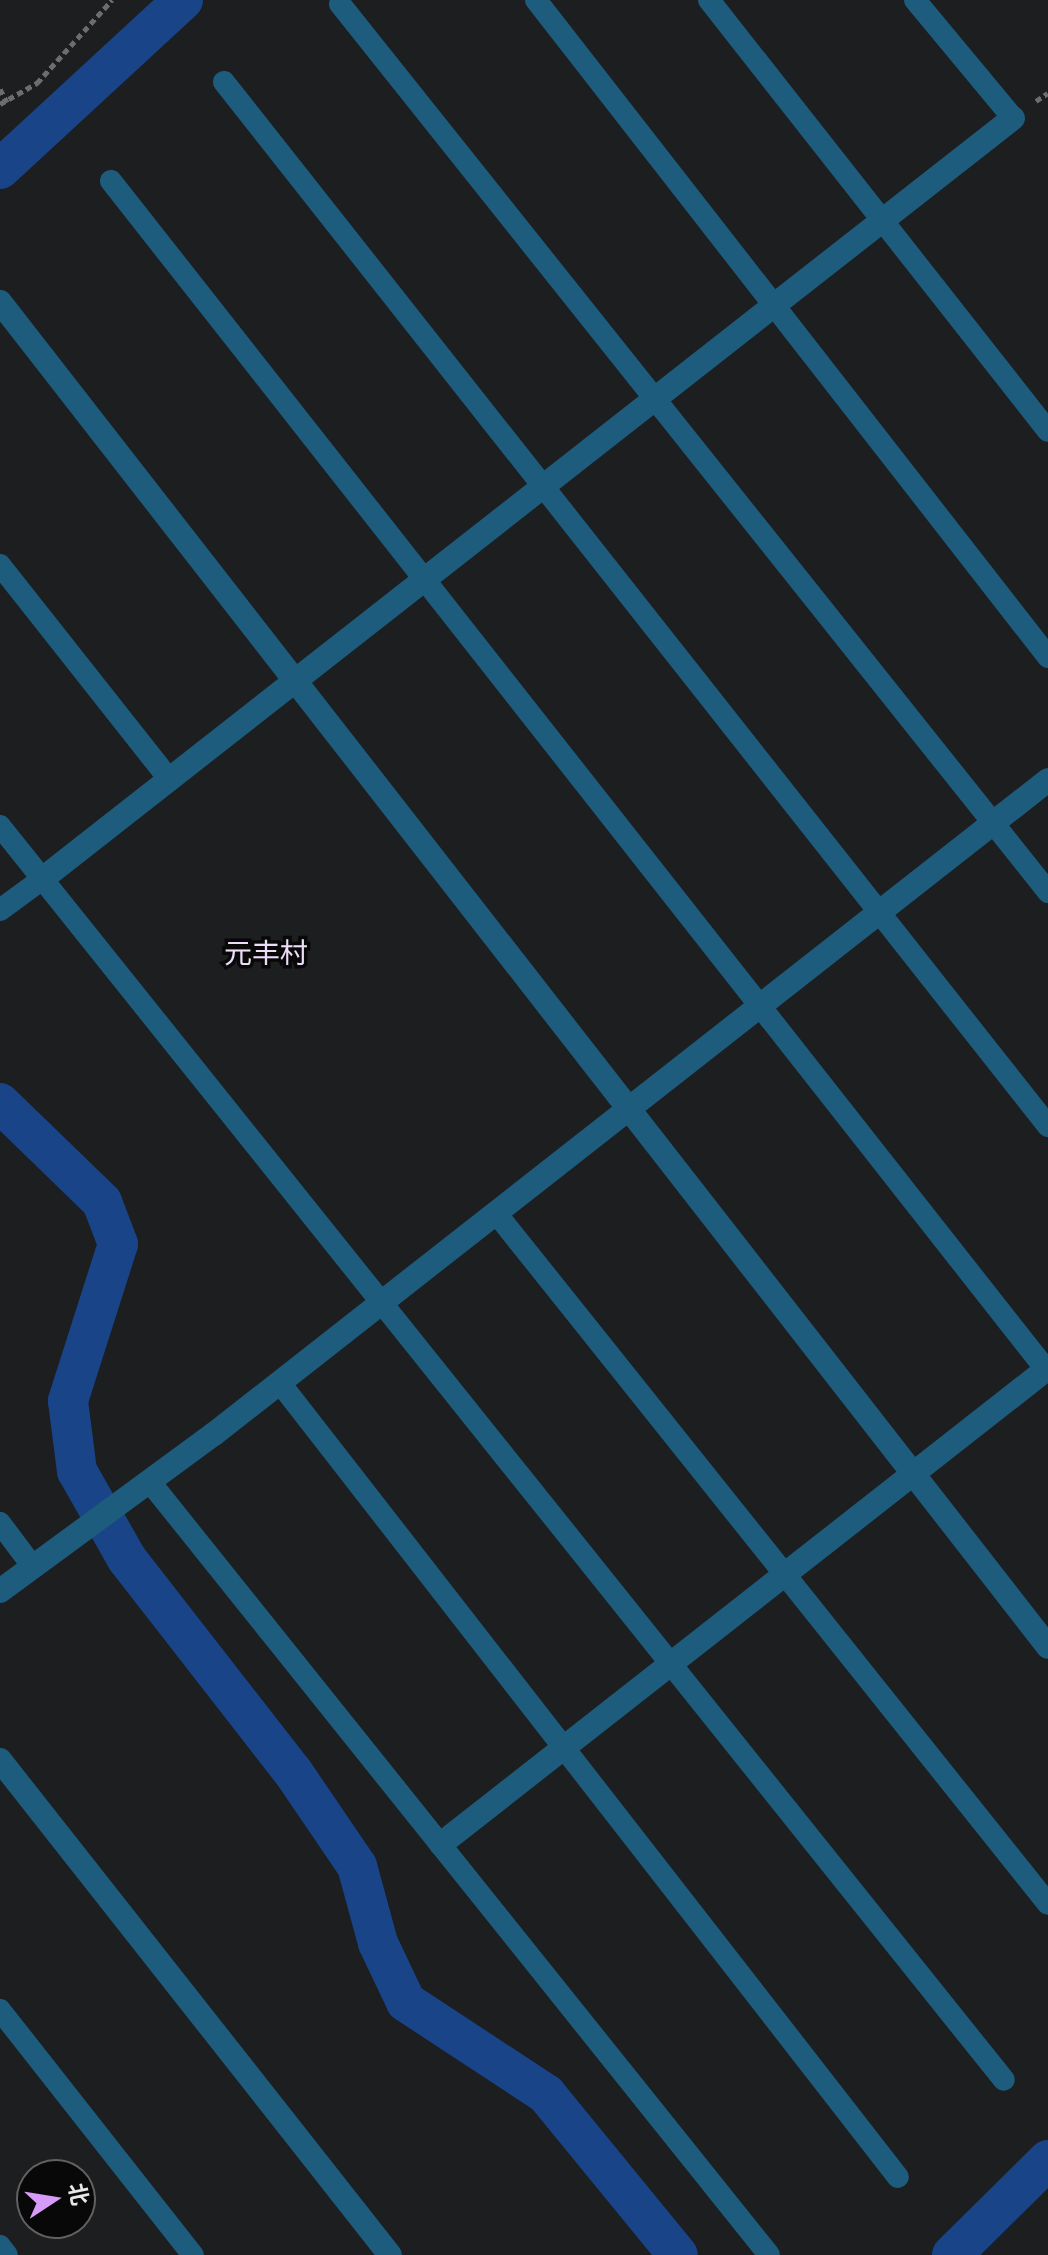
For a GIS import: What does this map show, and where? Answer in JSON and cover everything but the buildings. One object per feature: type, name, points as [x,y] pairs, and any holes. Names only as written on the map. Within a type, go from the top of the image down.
[{"type":"street","points":[[41,880],[1013,118]]},
{"type":"street","points":[[0,302],[1048,1647]]},
{"type":"street","points":[[0,1591],[280,1383],[1048,780]]},
{"type":"street","points":[[441,1844],[1047,1370]]},
{"type":"street","points":[[0,1760],[390,2255]]},
{"type":"lane","points":[[536,0],[1048,657]]},
{"type":"lane","points":[[709,0],[1048,431]]},
{"type":"lane","points":[[915,0],[1013,118]]},
{"type":"lane","points":[[340,4],[1048,892]]},
{"type":"lane","points":[[224,82],[1048,1126]]},
{"type":"lane","points":[[111,181],[1047,1370]]},
{"type":"lane","points":[[0,565],[170,780]]},
{"type":"lane","points":[[0,826],[1004,2080]]},
{"type":"lane","points":[[0,910],[41,880]]},
{"type":"lane","points":[[496,1213],[1048,1904]]},
{"type":"lane","points":[[280,1383],[898,2177]]},
{"type":"lane","points":[[150,1482],[769,2255]]},
{"type":"lane","points":[[0,1523],[33,1567]]},
{"type":"lane","points":[[0,2010],[193,2255]]},
{"type":"lane","points":[[0,2246],[7,2255]]},
{"type":"path","points":[[0,89],[3,103],[37,83],[112,0]]},
{"type":"waterway","points":[[0,169],[183,0]]},
{"type":"waterway","points":[[0,1103],[102,1202],[118,1244],[68,1401],[77,1471],[127,1559],[293,1772],[357,1866],[378,1943],[406,2002],[546,2094],[678,2255]]},
{"type":"waterway","points":[[952,2255],[1048,2160]]},
{"type":"district","name":"元丰村","points":[[266,954]]}]
